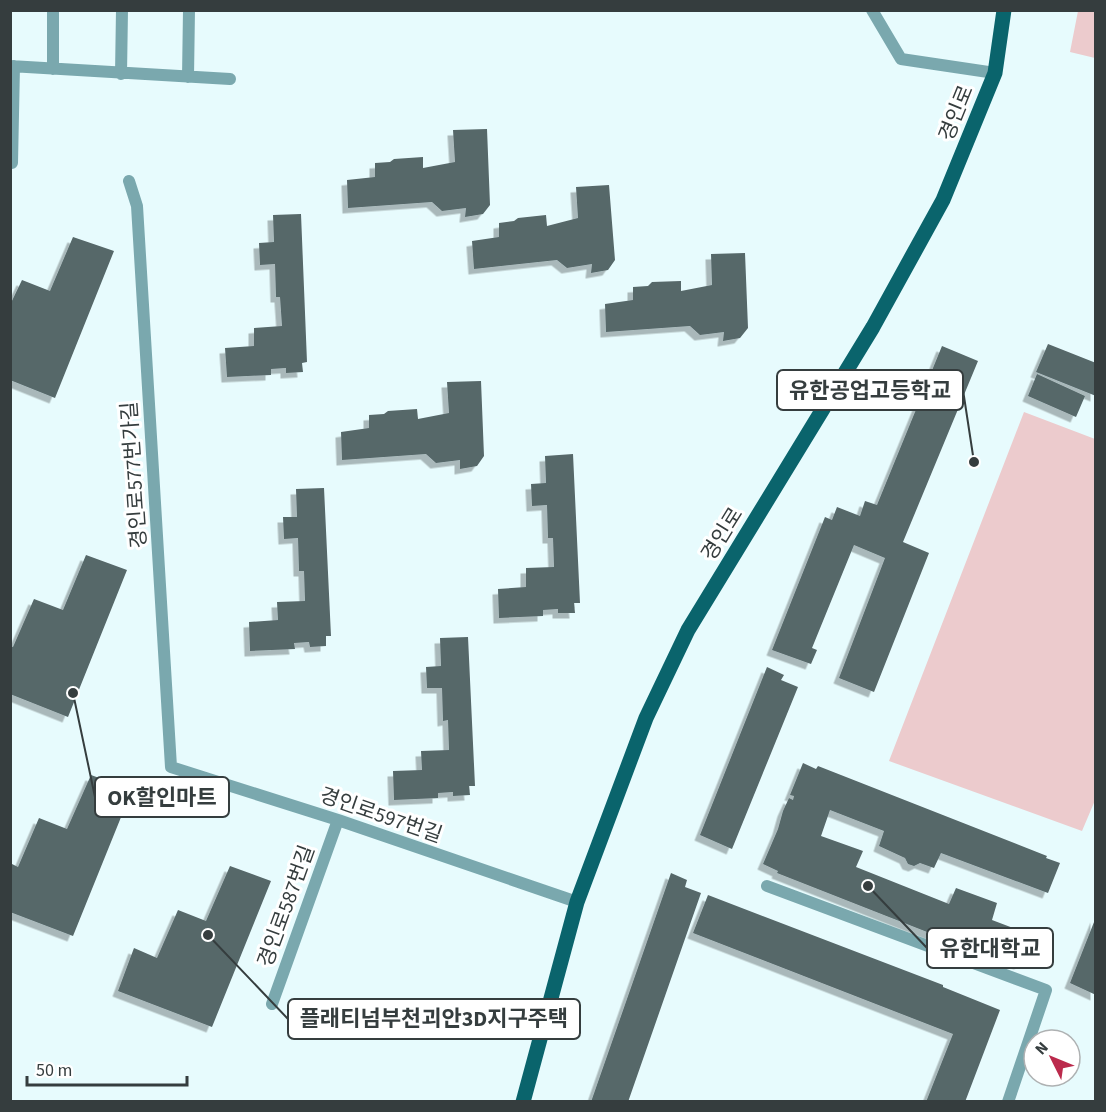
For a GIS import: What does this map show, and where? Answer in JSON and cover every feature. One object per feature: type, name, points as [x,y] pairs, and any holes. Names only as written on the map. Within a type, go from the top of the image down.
[{"type":"main road","name":"경인로","points":[[523,1101],[577,902],[646,717],[688,630],[878,319],[943,200],[995,73],[1004,10]]},
{"type":"lane","points":[[53,10],[53,69]]},
{"type":"lane","points":[[121,74],[122,10]]},
{"type":"lane","points":[[188,77],[189,10]]},
{"type":"lane","points":[[872,10],[902,59],[995,73]]},
{"type":"lane","points":[[12,163],[12,66],[230,79]]},
{"type":"lane","name":"경인로577번가길","points":[[129,181],[136,206],[171,767]]},
{"type":"lane","name":"경인로597번길","points":[[171,767],[338,820],[577,902]]},
{"type":"lane","name":"경인로587번길","points":[[272,1004],[338,820]]},
{"type":"lane","points":[[767,886],[1046,990],[1008,1101]]},
{"type":"shaded area","points":[[1078,11],[1095,11],[1095,58],[1070,52]]},
{"type":"shaded area","points":[[1024,412],[1095,439],[1096,798],[1082,831],[889,761]]},
{"type":"building","points":[[487,129],[490,205],[483,214],[465,217],[466,208],[442,211],[432,202],[348,208],[347,180],[375,177],[375,163],[423,157],[423,168],[455,162],[453,130]]},
{"type":"building","points":[[609,185],[615,260],[608,270],[591,273],[592,264],[567,268],[557,260],[474,269],[472,241],[499,237],[499,223],[546,215],[547,226],[578,218],[576,187]]},
{"type":"building","points":[[301,214],[307,362],[302,363],[303,372],[286,373],[286,368],[271,369],[271,375],[227,377],[225,348],[254,346],[254,328],[282,326],[280,297],[276,297],[275,264],[260,265],[259,243],[274,242],[273,215]]},
{"type":"building","points":[[73,237],[114,251],[55,398],[10,380],[10,305],[22,280],[50,291]]},
{"type":"building","points":[[745,253],[748,328],[740,338],[723,341],[724,332],[700,335],[690,326],[606,332],[605,304],[633,300],[633,287],[648,286],[652,282],[681,281],[681,291],[712,285],[711,254]]},
{"type":"building","points":[[1048,344],[1096,363],[1096,396],[1036,372]]},
{"type":"building","points":[[942,346],[978,361],[903,542],[929,553],[874,692],[839,678],[885,558],[854,545],[812,648],[817,650],[811,664],[772,650],[825,517],[832,520],[837,507],[860,516],[865,501],[877,505]]},
{"type":"building","points":[[1037,374],[1085,396],[1076,417],[1028,396]]},
{"type":"building","points":[[481,381],[484,456],[477,466],[460,469],[460,460],[436,463],[426,454],[342,460],[341,432],[369,428],[369,415],[417,409],[418,419],[449,413],[447,382]]},
{"type":"building","points":[[573,454],[580,603],[574,603],[575,613],[558,613],[558,609],[543,610],[543,616],[499,618],[498,589],[526,587],[526,568],[554,567],[553,538],[548,538],[547,505],[532,506],[531,484],[546,483],[545,456]]},
{"type":"building","points":[[324,488],[331,636],[326,636],[326,646],[310,647],[309,642],[294,643],[295,649],[250,651],[249,622],[278,620],[277,602],[305,601],[304,571],[299,571],[298,538],[284,539],[283,517],[297,517],[296,489]]},
{"type":"building","points":[[86,555],[127,570],[68,717],[10,694],[10,646],[13,647],[34,599],[63,610]]},
{"type":"building","points":[[468,637],[475,786],[469,786],[470,795],[453,796],[453,792],[438,793],[438,798],[394,800],[393,771],[422,770],[421,751],[449,750],[448,720],[443,721],[442,688],[427,688],[426,667],[441,666],[440,638]]},
{"type":"building","points":[[767,667],[784,675],[781,680],[798,687],[732,849],[700,835]]},
{"type":"building","points":[[803,763],[816,769],[818,766],[1060,863],[1048,893],[941,853],[934,868],[920,863],[914,866],[908,864],[905,858],[879,846],[884,831],[830,810],[821,836],[863,851],[856,867],[949,904],[956,888],[997,903],[992,920],[1032,935],[1020,964],[1007,960],[1006,963],[777,873],[778,871],[763,864],[789,798],[793,800],[794,796],[790,795]]},
{"type":"building","points":[[91,775],[132,790],[73,936],[10,912],[10,863],[18,867],[39,818],[67,829]]},
{"type":"building","points":[[230,866],[271,881],[212,1027],[118,991],[134,948],[157,958],[178,910],[206,921]]},
{"type":"building","points":[[671,873],[687,880],[685,887],[701,893],[628,1102],[591,1102]]},
{"type":"building","points":[[708,895],[943,985],[943,987],[1000,1010],[965,1102],[926,1102],[953,1034],[693,933]]},
{"type":"building","points":[[1096,917],[1096,995],[1070,983]]},
{"type":"place","name":"유한공업고등학교","points":[[974,462]]},
{"type":"place","name":"OK할인마트","points":[[73,693]]},
{"type":"place","name":"유한대학교","points":[[868,886]]},
{"type":"place","name":"플래티넘부천괴안3D지구주택","points":[[208,935]]}]
